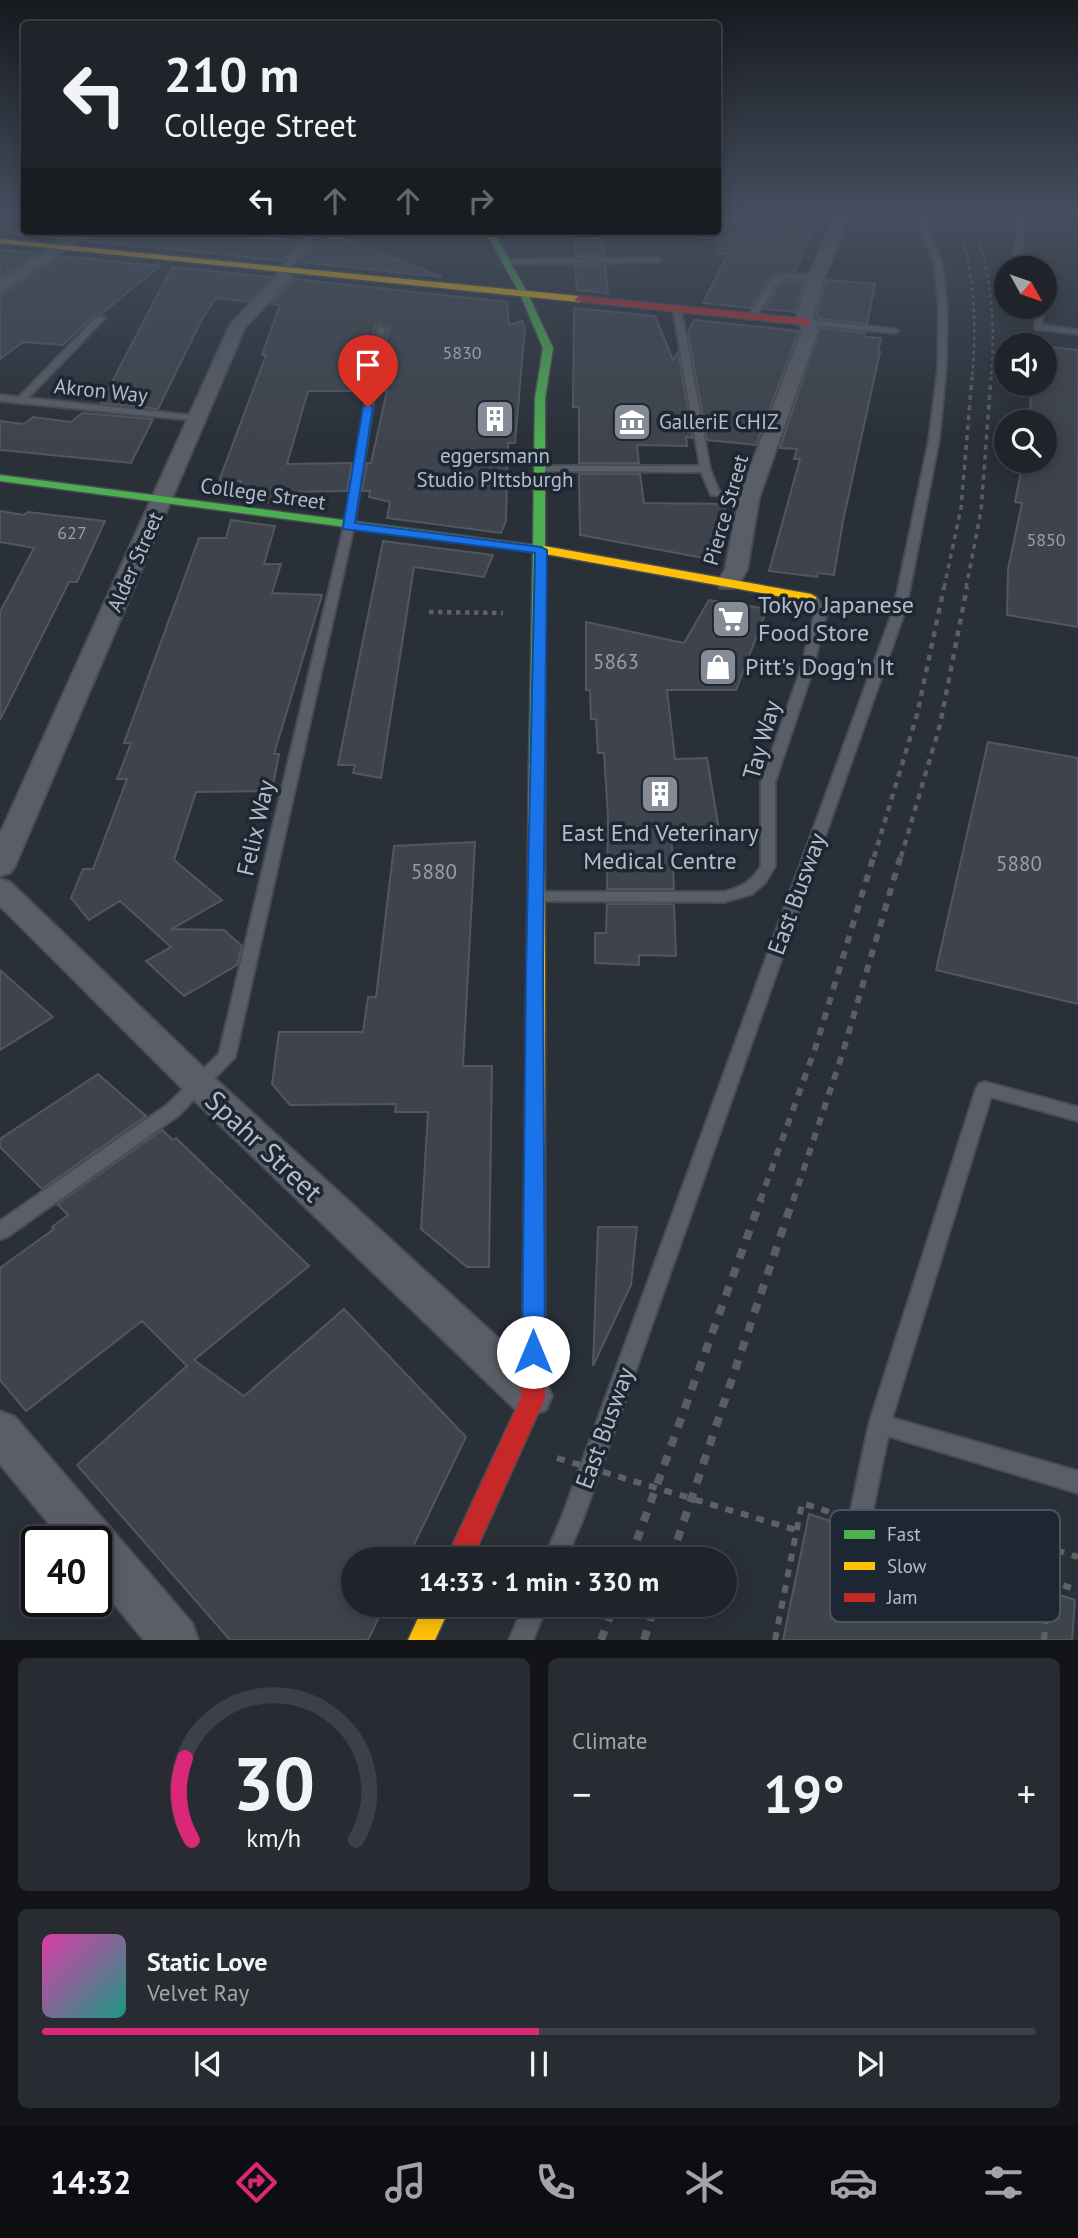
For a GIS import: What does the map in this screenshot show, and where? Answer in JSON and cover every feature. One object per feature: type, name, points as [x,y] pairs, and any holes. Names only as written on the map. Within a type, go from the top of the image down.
[{"type":"street","name":"Alder Street","points":[[0,866],[238,325],[273,290]]},
{"type":"street","points":[[479,290],[807,323]]},
{"type":"street","points":[[465,1547],[533,1398],[540,398],[548,348],[522,290]]},
{"type":"street","name":"Pierce Street","points":[[728,583],[736,570],[749,498],[810,330],[805,315],[813,290]]},
{"type":"street","name":"College Street","points":[[0,478],[162,502],[541,550],[811,598]]},
{"type":"street","name":"Spahr Street","points":[[0,889],[200,1085],[533,1398]]},
{"type":"street","points":[[0,1431],[80,1526]]},
{"type":"street","points":[[112,1564],[175,1640]]},
{"type":"street","points":[[421,1640],[432,1617]]},
{"type":"lane","points":[[752,317],[769,290]]},
{"type":"lane","name":"East Busway","points":[[560,1547],[900,608],[934,440],[942,368],[941,290]]},
{"type":"lane","points":[[677,309],[705,469],[715,493],[749,498]]},
{"type":"lane","points":[[21,400],[102,318]]},
{"type":"lane","points":[[1038,319],[1038,327],[1078,332]]},
{"type":"lane","points":[[807,323],[895,331]]},
{"type":"lane","name":"Felix Way","points":[[0,1231],[173,1110],[227,1057],[349,526],[381,327]]},
{"type":"lane","name":"Akron Way","points":[[0,398],[198,419]]},
{"type":"lane","points":[[540,469],[705,469]]},
{"type":"lane","name":"Tay Way","points":[[536,897],[724,897],[747,891],[760,880],[768,866],[769,856],[768,782],[806,672],[821,612],[811,598]]},
{"type":"lane","points":[[858,1510],[880,1424],[985,1089],[1078,1114]]},
{"type":"lane","points":[[880,1424],[1078,1482]]},
{"type":"lane","points":[[520,1640],[531,1617]]},
{"type":"path","points":[[429,612],[506,613]]},
{"type":"path","points":[[557,1458],[796,1530]]},
{"type":"path","points":[[775,1640],[802,1503],[832,1510]]},
{"type":"path","points":[[1060,1551],[1078,1557]]},
{"type":"path","points":[[1060,1584],[1078,1590]]},
{"type":"path","points":[[1044,1640],[1046,1622]]},
{"type":"building","points":[[10,290],[131,290],[101,314],[96,314],[63,345],[23,342],[0,359],[0,296]]},
{"type":"building","points":[[160,290],[260,290],[249,302],[216,298],[202,319],[158,409],[101,403]]},
{"type":"building","points":[[284,290],[392,290],[507,302],[509,325],[522,321],[525,328],[515,443],[508,443],[506,521],[501,533],[387,518],[390,502],[369,497],[370,491],[362,491],[387,391],[378,391],[388,328],[379,323],[375,326],[364,391],[308,391],[287,464],[352,463],[347,491],[285,492],[281,504],[237,499],[241,481],[219,481],[266,355],[262,355],[280,305],[271,304]]},
{"type":"building","points":[[577,290],[608,290],[608,293]]},
{"type":"building","points":[[710,290],[763,290],[751,308],[703,303]]},
{"type":"building","points":[[777,290],[802,290],[795,312],[764,309]]},
{"type":"building","points":[[823,290],[874,290],[867,324],[819,319],[816,315]]},
{"type":"building","points":[[574,308],[655,316],[673,360],[678,352],[693,438],[686,437],[687,446],[637,445],[639,463],[579,463],[579,407],[573,407]]},
{"type":"building","points":[[694,320],[799,331],[756,445],[707,440],[688,332]]},
{"type":"building","points":[[820,328],[865,333],[864,337],[881,338],[834,575],[818,573],[817,577],[769,571],[800,459],[794,459],[797,449],[780,448]]},
{"type":"building","points":[[1057,347],[1078,350],[1078,627],[1007,615],[1008,569],[1022,503],[1015,502],[1021,473],[1057,473],[1057,410],[1030,410],[1031,396],[1057,396]]},
{"type":"building","points":[[82,413],[153,419],[131,463],[0,450],[0,421],[24,424],[33,417],[71,422]]},
{"type":"building","points":[[579,474],[640,474],[644,503],[727,504],[704,558],[580,535]]},
{"type":"building","points":[[0,511],[105,521],[77,582],[69,582],[0,720],[0,612],[34,548],[0,542]]},
{"type":"building","points":[[231,520],[275,526],[264,564],[281,564],[272,593],[322,595],[274,754],[279,754],[272,791],[196,792],[174,860],[222,900],[172,929],[224,930],[242,946],[237,965],[184,996],[146,961],[171,947],[120,901],[89,920],[71,898],[83,869],[93,869],[127,779],[117,779],[131,743],[124,743],[199,538],[226,538]]},
{"type":"building","points":[[383,541],[493,555],[484,577],[414,567],[381,778],[353,773],[355,765],[338,765]]},
{"type":"building","points":[[709,600],[767,609],[736,690],[667,690],[675,759],[707,758],[719,830],[671,829],[674,889],[607,889],[608,816],[604,753],[598,753],[596,719],[591,719],[590,690],[586,690],[586,622],[684,643]]},
{"type":"building","points":[[988,742],[1078,758],[1078,1004],[936,970]]},
{"type":"building","points":[[475,842],[463,1066],[492,1066],[489,1267],[467,1267],[421,1229],[428,1112],[395,1112],[396,1104],[290,1105],[272,1084],[279,1032],[363,1032],[368,997],[376,997],[394,846]]},
{"type":"building","points":[[607,904],[674,904],[676,956],[639,955],[639,965],[595,963],[595,933],[606,933]]},
{"type":"building","points":[[0,970],[53,1017],[0,1050]]},
{"type":"building","points":[[98,1074],[146,1116],[42,1189],[0,1147],[0,1139]]},
{"type":"building","points":[[162,1130],[173,1140],[176,1138],[309,1266],[194,1360],[244,1396],[344,1309],[466,1437],[413,1547],[341,1547],[341,1617],[379,1617],[368,1640],[230,1640],[77,1465],[187,1366],[142,1321],[26,1411],[0,1380],[0,1268],[54,1229],[52,1227],[68,1215],[57,1204]]},
{"type":"building","points":[[598,1227],[637,1227],[631,1285],[593,1366]]},
{"type":"building","points":[[809,1514],[830,1521],[830,1622],[1060,1622],[1060,1595],[1075,1600],[1072,1640],[783,1640]]},
{"type":"railway","points":[[972,290],[972,378]]},
{"type":"railway","points":[[989,290],[993,336],[991,378]]},
{"type":"railway","points":[[944,588],[961,508],[972,377]]},
{"type":"railway","points":[[966,588],[981,511],[991,377]]},
{"type":"railway","points":[[874,857],[917,715],[944,587]]},
{"type":"railway","points":[[901,857],[940,725],[967,587]]},
{"type":"railway","points":[[760,1201],[816,1046],[874,855]]},
{"type":"railway","points":[[793,1201],[842,1055],[901,855]]},
{"type":"railway","points":[[634,1547],[761,1199]]},
{"type":"railway","points":[[675,1547],[793,1199]]},
{"type":"railway","points":[[601,1640],[610,1617]]},
{"type":"railway","points":[[644,1640],[651,1617]]},
{"type":"traffic: fast","points":[[522,290],[548,348],[540,398],[537,764]]},
{"type":"traffic: fast","points":[[0,478],[544,550]]},
{"type":"traffic: slow","points":[[484,290],[579,299]]},
{"type":"traffic: slow","points":[[544,550],[811,598]]},
{"type":"traffic: slow","points":[[534,1280],[537,764]]},
{"type":"traffic: slow","points":[[421,1640],[432,1617]]},
{"type":"traffic: jam","points":[[579,299],[807,322]]},
{"type":"traffic: jam","points":[[465,1547],[533,1398],[534,1280]]},
{"type":"place","name":"eggersmann Studio PIttsburgh","points":[[495,419]]},
{"type":"place","name":"GalleriE CHIZ","points":[[632,422]]},
{"type":"place","name":"Tokyo Japanese Food Store","points":[[731,619]]},
{"type":"place","name":"Pitt's Dogg'n It","points":[[718,667]]},
{"type":"place","name":"East End Veterinary Medical Centre","points":[[660,794]]},
{"type":"route","points":[[368,407],[349,526],[541,550],[534,967],[533,1352]]}]
